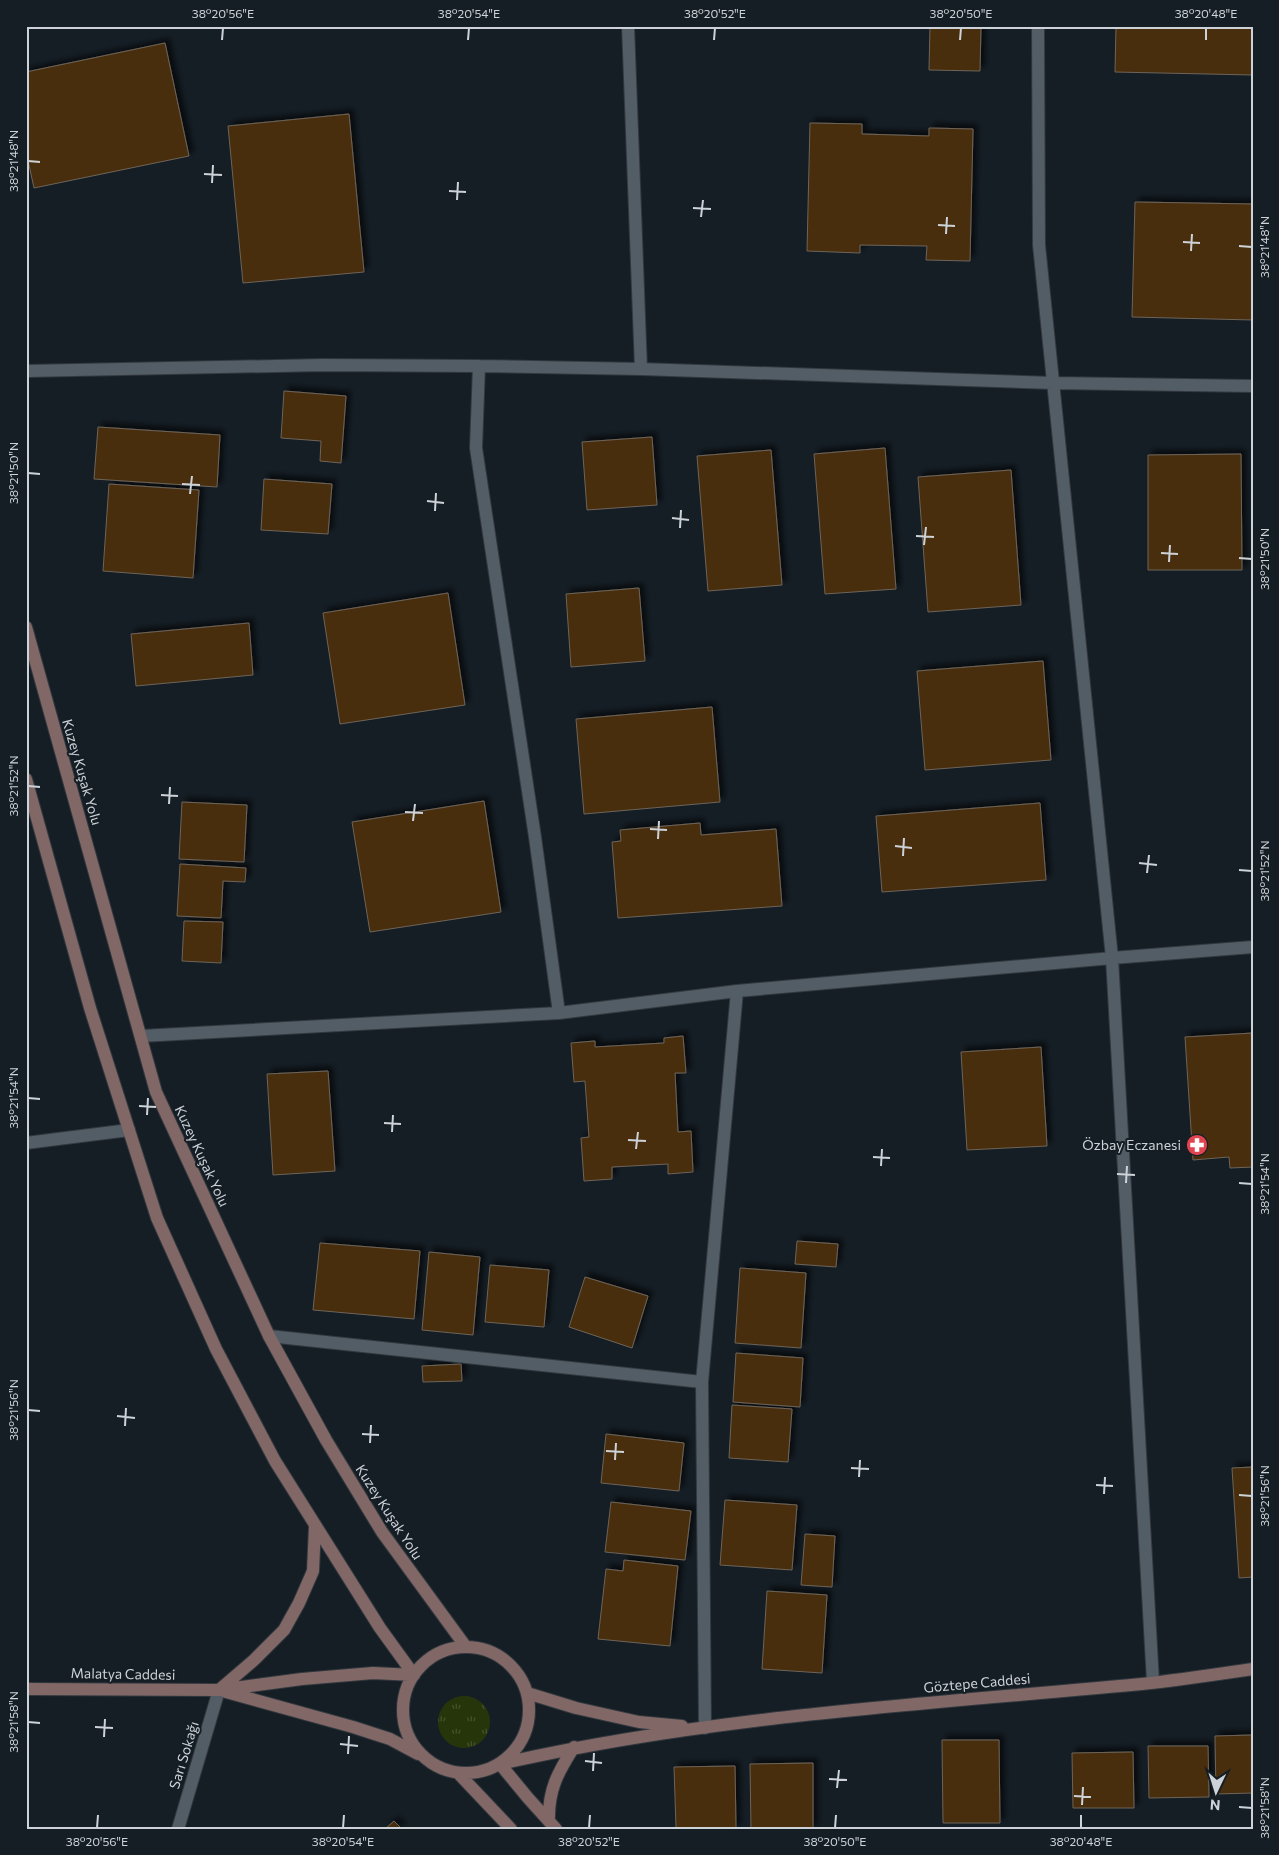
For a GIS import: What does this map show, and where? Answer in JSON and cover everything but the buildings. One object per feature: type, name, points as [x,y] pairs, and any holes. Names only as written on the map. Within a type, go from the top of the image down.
[{"type":"main road","name":"Kuzey Kuşak Yolu","points":[[26,627],[156,1092],[269,1336],[326,1440],[382,1532],[466,1647]]},
{"type":"main road","points":[[26,779],[90,1008],[157,1218],[216,1349],[275,1461],[380,1628],[414,1675]]},
{"type":"main road","points":[[219,1690],[254,1660],[284,1630],[313,1571],[315,1526]]},
{"type":"main road","points":[[500,1764],[515,1750],[526,1733],[530,1713],[527,1693],[518,1675],[504,1660],[486,1650],[466,1647],[446,1650],[428,1659],[414,1675],[404,1694],[403,1716],[408,1737],[420,1754],[438,1767],[458,1773],[480,1772],[500,1764],[574,1747],[705,1728]]},
{"type":"main road","name":"Göztepe Caddesi","points":[[705,1728],[916,1703],[1153,1682],[1253,1670]]},
{"type":"main road","points":[[219,1690],[302,1679],[372,1673],[414,1675]]},
{"type":"main road","name":"Malatya Caddesi","points":[[26,1688],[219,1690]]},
{"type":"main road","points":[[219,1690],[390,1739],[427,1759]]},
{"type":"main road","points":[[527,1693],[576,1708],[639,1722],[705,1728]]},
{"type":"main road","points":[[552,1825],[548,1803],[562,1767],[574,1747]]},
{"type":"main road","points":[[500,1764],[552,1825]]},
{"type":"main road","points":[[458,1773],[511,1829]]},
{"type":"street","points":[[628,26],[641,368]]},
{"type":"street","points":[[1038,26],[1039,245],[1112,958],[1153,1682]]},
{"type":"street","points":[[26,372],[323,365],[478,366],[641,368],[1053,383],[1253,386]]},
{"type":"street","points":[[478,366],[476,448],[535,837],[558,1013]]},
{"type":"street","points":[[140,1036],[558,1013],[737,991],[1253,947]]},
{"type":"street","points":[[705,1728],[702,1382],[737,991]]},
{"type":"street","points":[[26,1143],[129,1130]]},
{"type":"street","points":[[269,1336],[702,1382]]},
{"type":"street","name":"Sarı Sokağı","points":[[178,1829],[219,1690]]},
{"type":"green space","points":[[459,1696],[469,1696],[483,1703],[490,1717],[490,1727],[483,1741],[469,1748],[459,1748],[449,1744],[442,1737],[438,1727],[438,1717],[442,1707],[449,1700]]},
{"type":"place","name":"Özbay Eczanesi","points":[[1197,1145]]}]
